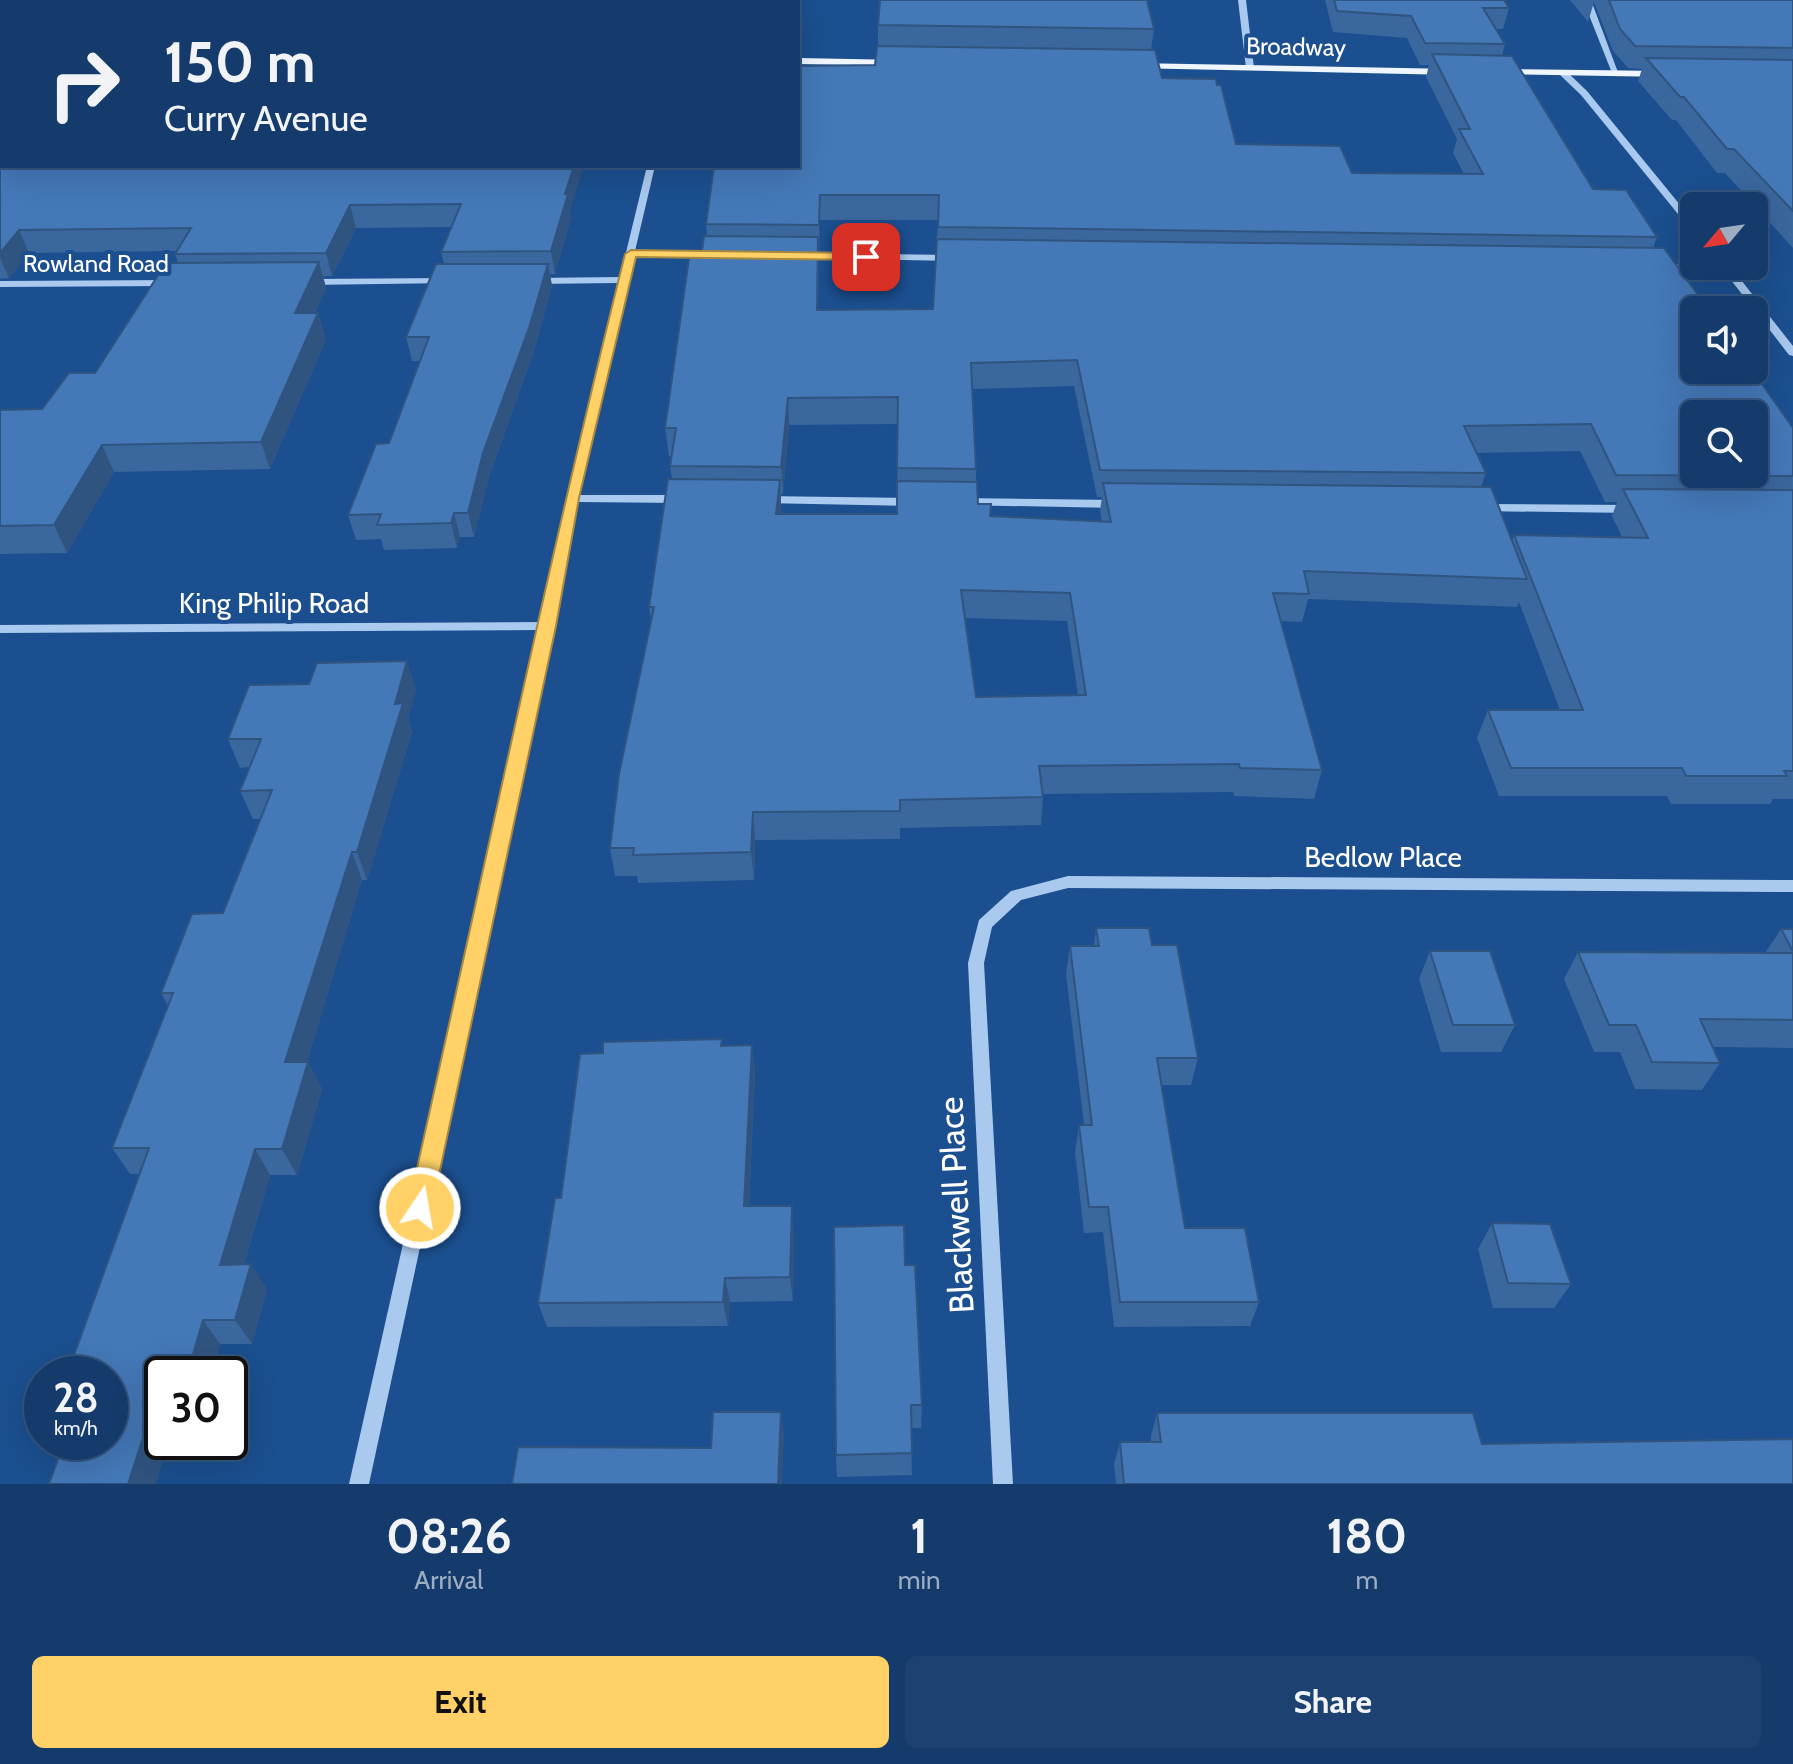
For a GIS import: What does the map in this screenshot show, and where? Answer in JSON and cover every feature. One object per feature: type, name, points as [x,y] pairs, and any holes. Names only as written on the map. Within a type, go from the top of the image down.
[{"type":"main road","points":[[800,61],[922,63]]},
{"type":"main road","name":"Broadway","points":[[1125,66],[1468,72]]},
{"type":"main road","points":[[1483,72],[1676,74]]},
{"type":"street","points":[[1242,0],[1250,68]]},
{"type":"street","points":[[1587,0],[1616,73]]},
{"type":"street","points":[[1562,72],[1584,93],[1680,211]]},
{"type":"street","points":[[359,1484],[548,626],[572,498],[651,168]]},
{"type":"street","points":[[631,254],[725,255]]},
{"type":"street","points":[[789,256],[965,258]]},
{"type":"street","points":[[1652,267],[1680,267]]},
{"type":"street","points":[[520,281],[624,280]]},
{"type":"street","points":[[1736,280],[1793,353]]},
{"type":"street","points":[[300,282],[457,281]]},
{"type":"street","name":"Rowland Road","points":[[0,284],[189,283]]},
{"type":"street","points":[[572,498],[702,500]]},
{"type":"street","points":[[750,500],[924,502]]},
{"type":"street","points":[[939,502],[1129,504]]},
{"type":"street","points":[[1461,508],[1651,510]]},
{"type":"street","name":"King Philip Road","points":[[0,629],[548,626]]},
{"type":"street","name":"Bedlow Place","points":[[985,924],[1016,895],[1068,882],[1793,886]]},
{"type":"street","name":"Blackwell Place","points":[[985,924],[976,963],[1003,1484]]},
{"type":"building","points":[[880,0],[1147,0],[1154,29],[878,25]]},
{"type":"building","points":[[1334,0],[1504,0],[1509,8],[1483,8],[1505,44],[1425,43],[1411,16],[1337,11]]},
{"type":"building","points":[[1609,0],[1793,0],[1793,48],[1635,46],[1620,29]]},
{"type":"building","points":[[877,46],[1155,50],[1162,78],[1216,79],[1217,85],[1221,85],[1236,144],[1340,146],[1352,173],[1483,174],[1459,129],[1470,129],[1432,54],[1512,56],[1593,189],[1626,190],[1657,237],[938,227],[939,195],[820,195],[819,225],[706,224],[714,168],[800,168],[800,66],[875,65]]},
{"type":"building","points":[[1646,58],[1793,60],[1793,211],[1734,149],[1727,149],[1684,97],[1680,97]]},
{"type":"building","points":[[0,168],[573,168],[551,251],[441,252],[461,204],[350,205],[326,253],[175,254],[191,228],[19,230],[0,253]]},
{"type":"building","points":[[704,236],[818,237],[817,310],[933,309],[937,239],[1664,248],[1680,270],[1680,280],[1687,280],[1699,296],[1680,296],[1680,384],[1762,384],[1793,428],[1793,476],[1768,476],[1768,400],[1680,400],[1680,475],[1616,475],[1591,424],[1464,426],[1486,473],[1100,470],[1077,360],[971,363],[976,469],[897,468],[898,397],[788,398],[781,467],[670,466],[676,428],[665,428],[689,258],[701,258]]},
{"type":"building","points":[[319,262],[295,313],[318,313],[261,442],[102,445],[54,525],[0,526],[0,410],[42,409],[69,373],[95,373],[166,263]]},
{"type":"building","points":[[436,264],[548,264],[529,328],[483,453],[468,513],[454,513],[451,523],[377,525],[381,514],[348,515],[376,444],[389,443],[429,337],[406,337]]},
{"type":"building","points":[[668,479],[780,480],[776,514],[897,514],[897,481],[977,482],[978,504],[991,504],[990,516],[1111,522],[1103,483],[1491,487],[1527,579],[1304,571],[1309,594],[1273,593],[1322,770],[1240,768],[1239,764],[1039,766],[1043,797],[900,800],[900,811],[753,812],[751,852],[633,855],[634,848],[610,848],[619,774],[654,607],[649,607]],"holes":[[[961,590],[1070,593],[1086,695],[976,697]]]},
{"type":"building","points":[[1623,489],[1793,490],[1793,771],[1784,771],[1787,776],[1686,776],[1682,768],[1511,768],[1488,710],[1583,710],[1514,535],[1648,538]]},
{"type":"building","points":[[407,661],[395,704],[403,703],[357,852],[352,852],[285,1062],[308,1062],[282,1149],[255,1149],[220,1265],[251,1264],[235,1320],[203,1320],[193,1356],[144,1356],[144,1435],[128,1484],[49,1484],[58,1460],[128,1460],[128,1356],[74,1356],[149,1148],[112,1148],[173,993],[161,993],[192,914],[223,913],[272,790],[240,791],[261,739],[228,739],[249,685],[309,684],[317,663]]},
{"type":"building","points":[[1096,928],[1149,928],[1152,945],[1177,945],[1198,1058],[1157,1058],[1185,1228],[1245,1228],[1259,1302],[1120,1302],[1108,1207],[1089,1207],[1079,1125],[1092,1125],[1070,946],[1099,946]]},
{"type":"building","points":[[1781,929],[1793,929],[1793,951]]},
{"type":"building","points":[[1430,951],[1490,951],[1515,1025],[1453,1025]]},
{"type":"building","points":[[1578,952],[1793,953],[1793,1020],[1700,1019],[1720,1063],[1652,1062],[1636,1025],[1609,1025]]},
{"type":"building","points":[[722,1039],[721,1046],[752,1045],[744,1206],[792,1206],[790,1277],[725,1278],[723,1302],[538,1303],[555,1198],[561,1198],[580,1054],[603,1053],[603,1042]]},
{"type":"building","points":[[1492,1223],[1550,1224],[1571,1284],[1508,1283]]},
{"type":"building","points":[[904,1225],[905,1265],[915,1265],[922,1405],[911,1405],[912,1453],[836,1455],[834,1227]]},
{"type":"building","points":[[713,1412],[781,1412],[778,1484],[512,1484],[518,1447],[711,1448]]},
{"type":"building","points":[[1157,1413],[1473,1413],[1482,1444],[1793,1439],[1793,1484],[1124,1484],[1120,1442],[1161,1442]]},
{"type":"route","points":[[420,1208],[548,626],[572,498],[631,254],[866,257]]}]
